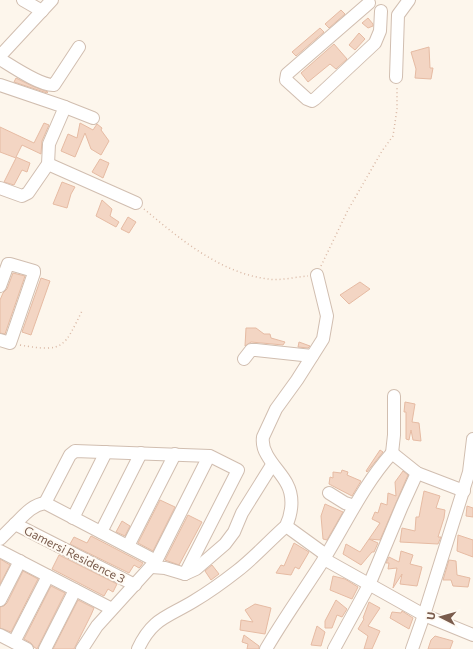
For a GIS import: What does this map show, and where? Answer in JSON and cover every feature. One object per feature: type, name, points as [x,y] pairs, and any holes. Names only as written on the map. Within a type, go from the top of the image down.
[{"type":"street","points":[[23,0],[42,11]]},
{"type":"street","points":[[0,56],[52,0]]},
{"type":"street","points":[[396,77],[398,15],[409,0]]},
{"type":"street","points":[[381,11],[380,31],[375,43],[315,99],[312,101],[307,99],[286,80],[287,74],[367,2],[376,9],[398,15]]},
{"type":"street","points":[[0,59],[32,78],[50,86],[54,86],[80,47]]},
{"type":"street","points":[[0,85],[93,118]]},
{"type":"street","points":[[0,188],[22,196],[28,193],[48,164],[49,144],[64,107]]},
{"type":"street","points":[[48,164],[136,203]]},
{"type":"street","points":[[0,286],[8,264],[34,272],[5,342]]},
{"type":"street","points":[[138,649],[144,636],[152,626],[161,619],[194,601],[238,570],[286,526],[290,518],[292,507],[291,493],[287,483],[272,465],[263,446],[263,438],[276,409],[323,339],[326,316],[317,275]]},
{"type":"street","points":[[244,359],[251,350],[312,356]]},
{"type":"street","points":[[266,649],[325,557],[354,506],[383,463],[392,453],[394,396]]},
{"type":"street","points":[[412,649],[471,473],[473,439]]},
{"type":"street","points":[[185,574],[238,470],[209,456],[72,452],[45,503],[128,546],[154,564],[185,574],[196,570],[225,544],[234,532],[239,517],[272,465]]},
{"type":"street","points":[[73,518],[106,452]]},
{"type":"street","points":[[101,532],[141,453]]},
{"type":"street","points":[[392,453],[417,473],[464,491]]},
{"type":"street","points":[[128,546],[175,454]]},
{"type":"street","name":"Gamersi Residence 3","points":[[82,649],[97,626],[154,564],[209,456]]},
{"type":"street","points":[[334,649],[368,585],[417,473]]},
{"type":"street","points":[[329,493],[345,503],[354,506]]},
{"type":"street","name":"Gamersi Residence 3","points":[[0,539],[32,508],[36,505],[45,503]]},
{"type":"street","name":"Gamersi Residence 3","points":[[15,524],[134,585]]},
{"type":"street","points":[[286,526],[325,557],[368,585],[424,615],[473,635]]},
{"type":"street","points":[[0,551],[112,609]]},
{"type":"street","points":[[0,600],[20,561]]},
{"type":"street","points":[[14,642],[48,576]]},
{"type":"street","points":[[45,649],[75,590]]},
{"type":"street","points":[[0,635],[27,649]]},
{"type":"path","points":[[136,203],[186,243],[201,253],[243,274],[270,280],[317,275],[326,252],[334,241],[348,210],[382,151],[393,136],[397,109],[396,77]]},
{"type":"path","points":[[5,342],[36,348],[58,347],[70,336],[84,309]]},
{"type":"building","points":[[341,10],[345,14],[329,28],[325,24]]},
{"type":"building","points":[[368,18],[373,26],[368,28],[362,23]]},
{"type":"building","points":[[320,28],[324,32],[296,56],[292,52]]},
{"type":"building","points":[[359,33],[365,39],[355,50],[349,45]]},
{"type":"building","points":[[334,44],[347,59],[336,69],[330,64],[308,82],[301,73]]},
{"type":"building","points":[[429,47],[430,68],[433,68],[431,79],[415,78],[416,69],[411,52]]},
{"type":"building","points":[[16,78],[48,92],[47,93],[14,82]]},
{"type":"building","points":[[44,123],[49,125],[42,141],[41,154],[22,145],[16,157],[30,163],[27,172],[22,170],[14,185],[4,182],[16,158],[0,152],[0,127],[34,143]]},
{"type":"building","points":[[80,123],[93,130],[97,124],[102,128],[101,130],[109,141],[101,155],[91,149],[85,133],[75,157],[61,151],[68,134],[77,138]]},
{"type":"building","points":[[100,159],[109,163],[103,178],[92,172]]},
{"type":"building","points":[[62,182],[75,187],[71,194],[67,208],[53,204]]},
{"type":"building","points":[[102,200],[112,209],[110,216],[119,222],[116,227],[96,216]]},
{"type":"building","points":[[128,217],[136,222],[129,233],[121,229]]},
{"type":"building","points":[[13,273],[25,276],[5,334],[0,333],[0,300],[3,293],[7,289]]},
{"type":"building","points":[[41,278],[50,281],[31,335],[22,332]]},
{"type":"building","points":[[360,282],[370,289],[349,304],[340,295]]},
{"type":"building","points":[[246,328],[256,328],[264,334],[270,334],[271,338],[285,342],[283,345],[251,342],[245,346]]},
{"type":"building","points":[[299,342],[310,346],[308,348],[298,347]]},
{"type":"building","points":[[405,402],[415,404],[412,422],[419,423],[421,441],[413,440],[411,430],[409,440],[406,439],[406,412],[404,412]]},
{"type":"building","points":[[380,450],[383,452],[367,472],[366,471]]},
{"type":"building","points":[[342,470],[348,472],[347,475],[361,481],[352,496],[329,484],[330,477],[333,478],[333,472],[341,473]]},
{"type":"building","points":[[403,471],[408,475],[380,540],[369,539],[380,523],[372,519],[375,512],[378,513],[381,503],[387,505],[388,493],[396,496],[395,482]]},
{"type":"building","points":[[424,491],[440,496],[436,508],[445,510],[438,537],[441,537],[438,544],[400,542],[402,528],[415,531],[416,517],[419,517]]},
{"type":"building","points":[[160,500],[175,507],[153,551],[138,543]]},
{"type":"building","points":[[325,504],[343,512],[327,540],[323,539],[321,516]]},
{"type":"building","points":[[467,506],[473,508],[473,517],[466,516]]},
{"type":"building","points":[[188,515],[202,522],[179,565],[165,560]]},
{"type":"building","points":[[122,521],[130,526],[125,536],[116,532]]},
{"type":"building","points":[[458,535],[473,540],[473,557],[457,551]]},
{"type":"building","points":[[91,536],[143,563],[139,568],[134,565],[129,573],[70,544],[74,537],[87,543]]},
{"type":"building","points":[[369,539],[378,543],[374,552],[372,552],[361,565],[343,554],[346,544],[360,552]]},
{"type":"building","points":[[294,543],[309,552],[299,569],[295,567],[291,575],[276,573],[281,565],[284,566]]},
{"type":"building","points":[[401,551],[413,555],[410,564],[422,567],[417,586],[400,584],[402,574],[393,588],[397,568],[388,569],[389,563],[386,563],[389,557],[399,562]]},
{"type":"building","points":[[59,555],[117,584],[113,592],[108,589],[104,596],[52,569]]},
{"type":"building","points":[[0,559],[10,565],[0,584]]},
{"type":"building","points":[[449,560],[456,561],[457,575],[470,578],[468,587],[453,586],[451,580],[443,580]]},
{"type":"building","points":[[212,565],[219,574],[211,580],[205,571]]},
{"type":"building","points":[[23,571],[38,579],[11,632],[0,628],[0,607],[7,603]]},
{"type":"building","points":[[333,576],[345,579],[358,587],[352,599],[330,590]]},
{"type":"building","points":[[51,586],[65,593],[37,649],[24,639]]},
{"type":"building","points":[[78,600],[94,608],[74,649],[53,649]]},
{"type":"building","points":[[336,600],[347,609],[342,617],[337,615],[332,628],[325,628],[325,621]]},
{"type":"building","points":[[369,602],[380,608],[368,626],[380,631],[372,649],[364,649],[368,636],[358,629],[364,619],[363,618]]},
{"type":"building","points":[[255,604],[271,608],[265,634],[240,630],[241,620],[253,622],[245,610]]},
{"type":"building","points":[[402,611],[413,618],[409,629],[390,618],[392,612],[401,613]]},
{"type":"building","points":[[317,626],[325,632],[321,646],[311,645]]},
{"type":"building","points":[[244,635],[259,646],[259,649],[247,649],[248,644],[242,642]]},
{"type":"building","points":[[435,636],[453,641],[450,649],[428,649],[431,640]]}]
